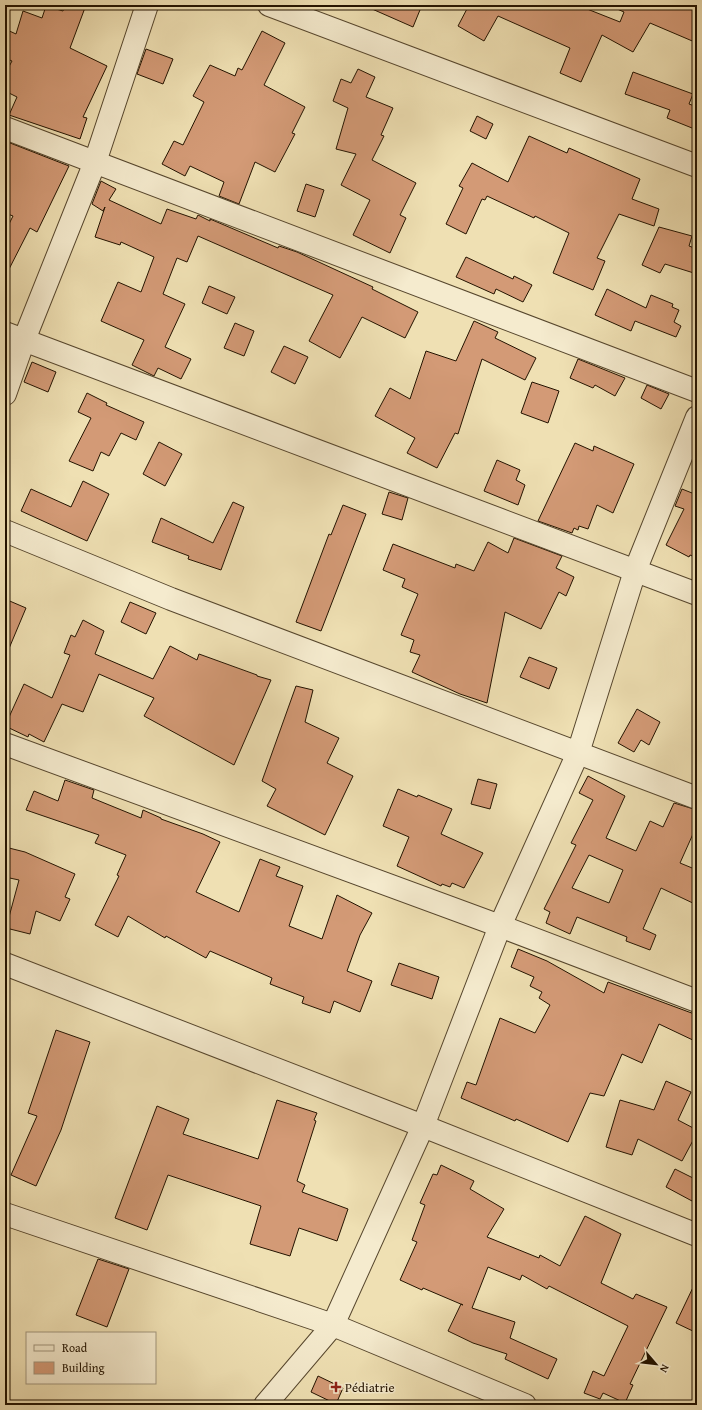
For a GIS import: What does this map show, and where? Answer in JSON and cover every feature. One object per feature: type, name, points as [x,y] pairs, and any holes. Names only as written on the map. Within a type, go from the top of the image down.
[{"type":"street","points":[[5,394],[14,336],[95,162],[147,5]]},
{"type":"street","points":[[269,5],[697,166]]},
{"type":"street","points":[[5,128],[697,391]]},
{"type":"street","points":[[14,336],[697,594]]},
{"type":"street","points":[[265,1405],[333,1326],[423,1126],[500,926],[578,753],[635,571],[697,417]]},
{"type":"street","points":[[5,531],[171,599],[697,798]]},
{"type":"street","points":[[5,744],[500,926],[697,1001]]},
{"type":"street","points":[[5,964],[697,1234]]},
{"type":"street","points":[[5,1214],[333,1326],[525,1405]]},
{"type":"building","points":[[65,5],[86,5],[70,48],[107,66],[83,117],[87,118],[80,139],[9,115],[17,97],[5,91],[5,74],[12,61],[5,58],[5,29],[16,34],[23,11],[42,18],[46,6],[63,11]]},
{"type":"building","points":[[363,5],[422,5],[413,27]]},
{"type":"building","points":[[469,5],[577,5],[620,22],[624,12],[608,5],[690,5],[697,8],[697,43],[650,23],[633,52],[602,35],[581,82],[560,73],[570,48],[498,16],[484,41],[458,26]]},
{"type":"building","points":[[262,31],[285,43],[264,85],[305,107],[292,133],[295,134],[275,172],[255,162],[239,204],[219,196],[224,182],[190,166],[185,176],[162,164],[174,141],[183,145],[204,102],[193,96],[210,65],[235,76],[238,68],[242,70]]},
{"type":"building","points":[[146,49],[173,59],[163,84],[137,74]]},
{"type":"building","points":[[358,69],[375,77],[366,97],[393,108],[381,135],[384,136],[372,160],[416,183],[400,215],[406,218],[390,253],[353,235],[370,200],[341,185],[356,154],[336,149],[348,108],[333,101],[341,79],[351,83]]},
{"type":"building","points":[[633,72],[693,94],[689,104],[697,107],[697,130],[667,118],[670,110],[625,94]]},
{"type":"building","points":[[477,116],[493,124],[486,139],[470,131]]},
{"type":"building","points":[[529,136],[567,153],[569,148],[640,179],[632,199],[659,209],[654,226],[619,214],[597,258],[605,261],[593,290],[553,273],[569,233],[535,216],[534,218],[487,196],[485,200],[482,199],[466,234],[446,224],[463,188],[459,186],[472,163],[508,182]]},
{"type":"building","points":[[5,141],[69,166],[37,232],[30,228],[5,277],[5,232],[13,216],[5,213]]},
{"type":"building","points":[[101,181],[116,189],[109,200],[161,224],[167,209],[196,219],[198,215],[210,221],[210,219],[278,248],[279,246],[297,252],[373,287],[372,289],[418,312],[405,338],[362,317],[340,358],[309,341],[333,295],[198,236],[187,262],[177,258],[163,294],[185,304],[165,347],[191,359],[181,379],[158,368],[154,376],[132,365],[144,340],[101,321],[118,282],[141,292],[154,257],[121,242],[120,245],[95,237],[105,207],[103,211],[92,204]]},
{"type":"building","points":[[306,184],[324,190],[315,217],[297,211]]},
{"type":"building","points":[[659,227],[692,236],[689,246],[697,249],[697,274],[665,264],[660,273],[642,265]]},
{"type":"building","points":[[466,257],[513,279],[514,276],[532,285],[523,302],[496,289],[494,294],[456,277]]},
{"type":"building","points":[[209,286],[235,297],[227,314],[202,303]]},
{"type":"building","points":[[607,289],[646,308],[651,295],[673,304],[672,307],[679,310],[674,322],[681,326],[676,337],[635,321],[631,331],[595,315]]},
{"type":"building","points":[[474,321],[498,332],[495,338],[536,358],[525,380],[482,359],[458,434],[455,433],[437,468],[407,453],[415,438],[375,416],[390,388],[410,399],[426,351],[456,361]]},
{"type":"building","points":[[235,323],[254,331],[244,356],[224,348]]},
{"type":"building","points":[[284,346],[308,357],[295,384],[271,372]]},
{"type":"building","points":[[578,359],[625,378],[615,396],[595,385],[593,388],[570,378]]},
{"type":"building","points":[[32,362],[56,372],[48,392],[24,382]]},
{"type":"building","points":[[532,382],[559,391],[548,423],[521,413]]},
{"type":"building","points":[[647,385],[669,394],[661,409],[641,398]]},
{"type":"building","points":[[87,393],[107,403],[106,405],[144,422],[136,440],[121,433],[109,456],[101,452],[93,471],[69,461],[91,418],[78,412]]},
{"type":"building","points":[[159,442],[182,454],[165,486],[143,474]]},
{"type":"building","points":[[575,443],[593,451],[594,446],[634,464],[613,513],[597,505],[588,529],[579,526],[578,530],[574,528],[572,533],[538,521]]},
{"type":"building","points":[[497,460],[520,470],[516,480],[525,485],[518,505],[484,491]]},
{"type":"building","points":[[83,481],[109,494],[87,541],[21,511],[31,489],[71,507]]},
{"type":"building","points":[[697,482],[697,558],[690,555],[689,557],[666,545],[684,509],[675,506],[682,489],[692,493]]},
{"type":"building","points":[[389,492],[408,498],[402,520],[382,514]]},
{"type":"building","points":[[233,502],[244,507],[221,570],[188,559],[189,556],[152,542],[161,518],[213,543]]},
{"type":"building","points":[[343,505],[366,514],[321,631],[296,622],[329,534],[331,535]]},
{"type":"building","points":[[514,538],[562,556],[556,568],[574,577],[566,596],[559,592],[541,629],[505,612],[487,703],[460,694],[412,672],[420,655],[410,652],[414,640],[401,635],[418,594],[402,587],[405,579],[383,570],[393,544],[455,568],[456,564],[474,571],[488,542],[508,553]]},
{"type":"building","points":[[5,599],[26,608],[5,658]]},
{"type":"building","points":[[130,602],[156,613],[146,634],[121,622]]},
{"type":"building","points":[[83,620],[104,631],[95,654],[153,679],[170,646],[197,660],[199,654],[271,680],[234,765],[144,716],[154,698],[99,674],[83,712],[62,704],[44,742],[29,734],[28,737],[5,726],[24,684],[52,698],[70,655],[64,653],[71,635],[75,637]]},
{"type":"building","points":[[529,657],[557,668],[549,689],[520,677]]},
{"type":"building","points":[[296,686],[313,690],[305,722],[339,738],[327,763],[353,776],[325,835],[267,806],[276,789],[262,781]]},
{"type":"building","points":[[637,709],[660,722],[649,745],[641,740],[634,752],[618,743]]},
{"type":"building","points":[[588,776],[625,796],[606,838],[636,851],[650,821],[663,827],[674,803],[697,810],[697,825],[680,863],[697,870],[697,905],[661,888],[643,929],[656,935],[650,950],[626,941],[627,937],[577,917],[570,934],[546,923],[550,912],[544,909],[576,845],[571,843],[593,800],[579,793]],"holes":[[[589,855],[623,870],[609,903],[572,888]]]},
{"type":"building","points":[[478,779],[497,784],[490,809],[471,804]]},
{"type":"building","points":[[65,780],[94,790],[92,798],[141,818],[143,810],[161,819],[203,834],[220,842],[196,892],[239,912],[260,859],[280,867],[276,876],[303,886],[289,926],[322,939],[337,895],[372,913],[360,935],[347,971],[372,981],[360,1012],[334,1001],[330,1013],[302,1003],[304,997],[270,984],[272,978],[210,951],[206,958],[166,936],[165,938],[128,916],[118,937],[95,925],[119,876],[117,875],[126,855],[95,843],[99,835],[26,810],[34,791],[58,801]]},
{"type":"building","points":[[398,789],[417,797],[418,795],[452,809],[441,834],[483,853],[464,888],[452,883],[450,887],[442,884],[441,886],[397,866],[409,837],[383,826]]},
{"type":"building","points":[[5,847],[25,852],[75,874],[65,897],[70,899],[60,921],[36,911],[30,934],[6,928],[19,880],[5,877]]},
{"type":"building","points":[[518,949],[547,961],[604,993],[608,982],[697,1015],[697,1042],[659,1024],[642,1063],[622,1054],[604,1096],[590,1093],[568,1142],[516,1119],[515,1121],[461,1098],[467,1082],[476,1085],[500,1018],[535,1033],[550,1005],[539,998],[542,992],[530,986],[534,977],[511,967]]},
{"type":"building","points":[[399,963],[439,977],[432,999],[391,985]]},
{"type":"building","points":[[56,1030],[90,1042],[61,1130],[36,1186],[11,1175],[37,1116],[28,1113]]},
{"type":"building","points":[[666,1081],[691,1092],[678,1120],[697,1130],[697,1133],[682,1161],[638,1139],[632,1155],[606,1147],[620,1100],[654,1110]]},
{"type":"building","points":[[277,1100],[317,1113],[314,1120],[316,1121],[297,1181],[305,1185],[302,1192],[348,1209],[337,1241],[299,1228],[290,1256],[250,1244],[261,1206],[168,1175],[147,1230],[115,1218],[157,1106],[189,1119],[183,1134],[258,1159]]},
{"type":"building","points":[[441,1165],[474,1181],[470,1189],[504,1209],[487,1237],[539,1258],[540,1255],[560,1266],[585,1216],[621,1234],[601,1283],[633,1299],[636,1294],[667,1307],[630,1384],[633,1385],[625,1403],[603,1393],[600,1399],[584,1393],[593,1371],[604,1376],[628,1326],[549,1286],[547,1289],[522,1275],[520,1280],[488,1267],[472,1308],[515,1322],[510,1338],[557,1359],[548,1379],[505,1359],[507,1354],[473,1343],[448,1331],[461,1304],[423,1288],[422,1290],[400,1280],[417,1242],[412,1240],[425,1205],[420,1203],[433,1174],[437,1175]]},
{"type":"building","points":[[675,1169],[697,1180],[697,1192],[692,1201],[666,1187]]},
{"type":"building","points":[[98,1259],[129,1269],[107,1327],[76,1315]]},
{"type":"building","points":[[697,1279],[697,1333],[676,1323]]},
{"type":"building","points":[[318,1376],[343,1388],[336,1404],[311,1392]]},
{"type":"place","name":"Pédiatrie","points":[[336,1387]]}]
